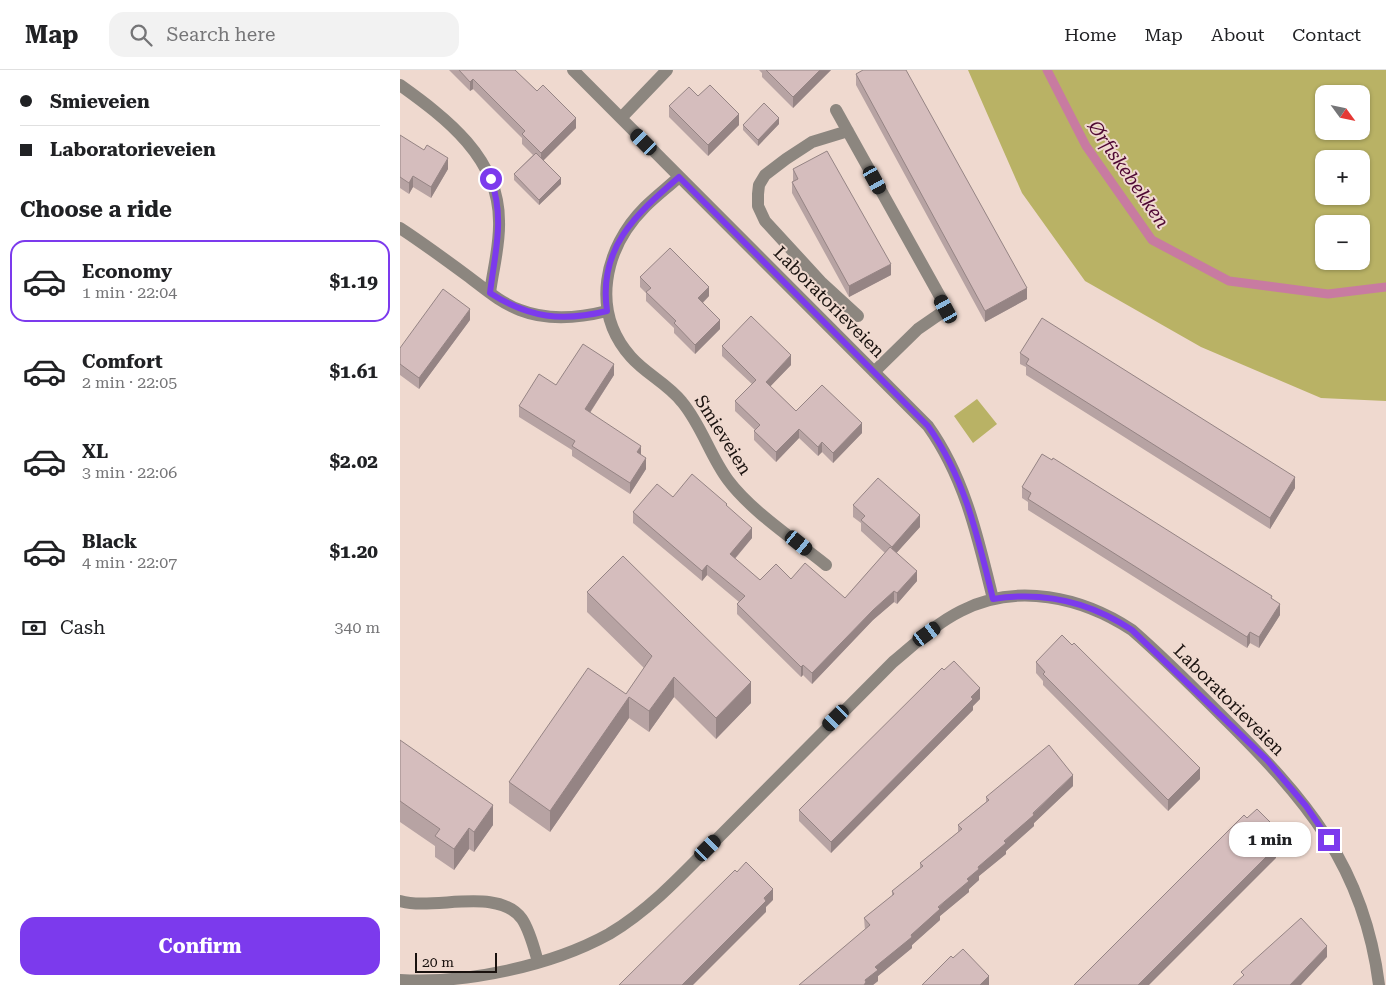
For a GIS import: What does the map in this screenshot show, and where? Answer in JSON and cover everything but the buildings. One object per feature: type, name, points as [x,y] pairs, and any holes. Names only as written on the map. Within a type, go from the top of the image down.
[{"type":"street","name":"Laboratorieveien","points":[[573,70],[928,426],[952,464],[965,495],[993,599]]},
{"type":"street","points":[[621,118],[667,70]]},
{"type":"street","points":[[400,85],[456,128],[476,153],[491,179],[499,206],[500,221],[490,293]]},
{"type":"street","points":[[836,110],[946,309],[918,329],[874,372]]},
{"type":"street","points":[[848,131],[812,142],[765,175],[759,185],[758,206],[765,221],[822,283],[858,316]]},
{"type":"street","name":"Smieveien","points":[[679,177],[644,207],[617,244],[607,270],[605,287],[607,311],[615,334],[623,347],[642,368],[681,400],[732,485],[746,500],[826,565]]},
{"type":"street","points":[[400,228],[490,293],[521,310],[541,315],[586,316],[607,311]]},
{"type":"street","name":"Laboratorieveien","points":[[400,980],[443,979],[501,971],[538,962],[568,953],[621,926],[687,868],[893,662],[944,621],[961,611],[993,599],[1026,596],[1057,599],[1094,609],[1114,618],[1150,646],[1267,760],[1306,806],[1336,853],[1361,909],[1372,948],[1379,985]]},
{"type":"street","points":[[400,901],[426,904],[480,901],[498,904],[513,910],[521,918],[538,962]]},
{"type":"shaded area","points":[[968,70],[1386,70],[1386,401],[1321,398],[1201,347],[1085,281],[1022,193]]},
{"type":"shaded area","points":[[977,399],[997,424],[973,443],[954,416]]},
{"type":"waterway","name":"Ørfiskebekken","points":[[1047,70],[1086,146],[1152,240],[1229,281],[1328,294],[1386,287]]},
{"type":"route","points":[[491,179],[499,206],[500,221],[490,293],[509,305],[533,314],[569,317],[586,316],[607,311],[605,287],[607,270],[617,244],[644,207],[679,177],[912,408],[940,442],[962,486],[993,599],[1009,596],[1026,596],[1044,597],[1075,603],[1114,618],[1132,630],[1267,760],[1306,806],[1329,840]]}]
